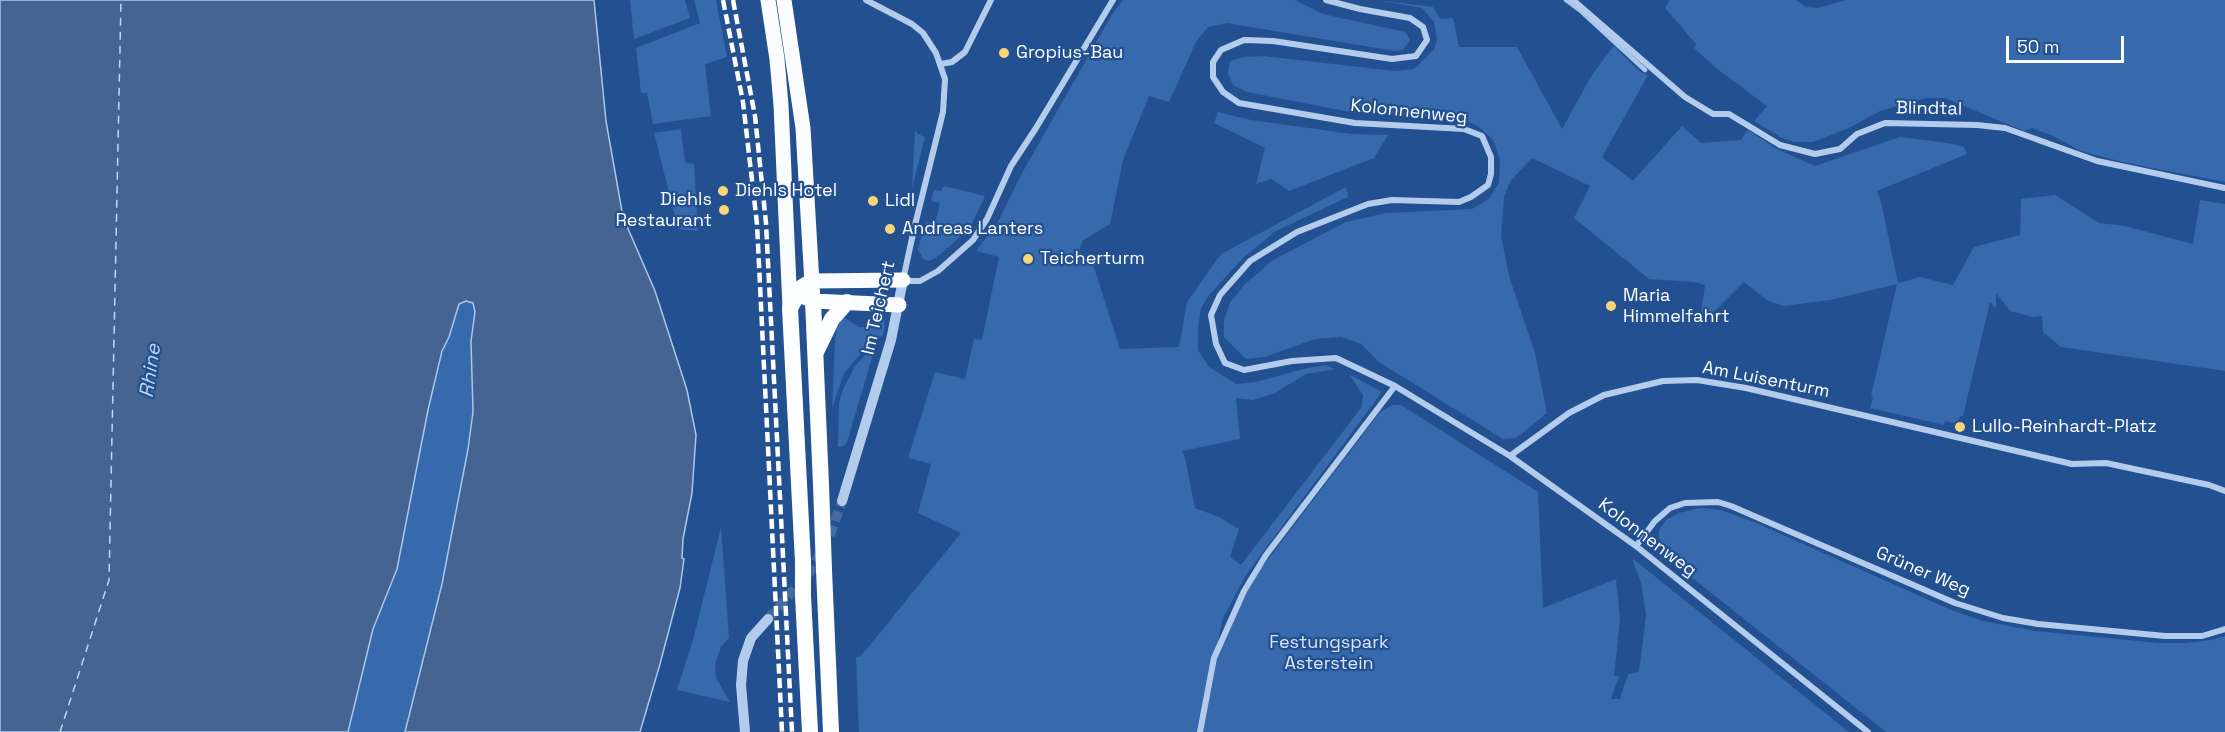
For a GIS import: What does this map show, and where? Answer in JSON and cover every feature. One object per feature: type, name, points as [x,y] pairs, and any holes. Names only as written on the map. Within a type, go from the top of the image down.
[{"type":"highway","points":[[810,732],[790,308],[794,285],[812,281]]},
{"type":"highway","points":[[813,300],[831,732]]},
{"type":"highway","points":[[816,352],[832,319],[848,302]]},
{"type":"main road","points":[[768,0],[776,47],[788,251],[794,285],[813,300],[899,305]]},
{"type":"main road","points":[[784,0],[803,128],[813,300]]},
{"type":"main road","points":[[812,281],[903,280]]},
{"type":"street","points":[[866,0],[912,24],[923,33],[941,64],[952,62],[966,52],[991,0]]},
{"type":"street","points":[[903,280],[920,281],[929,277],[973,240],[987,219],[1011,166],[1113,0]]},
{"type":"street","name":"Kolonnenweg","points":[[1326,0],[1410,18],[1423,27],[1427,40],[1416,56],[1392,59],[1274,41],[1244,39],[1221,50],[1213,62],[1213,77],[1223,92],[1239,103],[1356,123],[1464,129],[1482,136],[1491,158],[1488,185],[1459,202],[1392,200],[1368,204],[1297,232],[1250,261],[1220,295],[1211,315],[1216,344],[1225,363],[1244,370],[1292,361],[1336,357],[1395,386],[1510,456],[1636,546],[1868,732]]},
{"type":"street","name":"Blindtal","points":[[1573,0],[1685,97],[1713,114],[1729,114],[1780,145],[1815,153],[1840,148],[1857,134],[1885,123],[1977,125],[2005,128],[2097,161],[2225,188]]},
{"type":"street","name":"Im Teichert","points":[[842,501],[891,340],[914,229],[945,102],[945,79],[941,64]]},
{"type":"street","name":"Am Luisenturm","points":[[1510,456],[1569,413],[1604,395],[1663,381],[1717,382],[2072,464],[2106,463],[2209,485],[2225,491]]},
{"type":"street","points":[[1200,732],[1214,658],[1244,591],[1266,555],[1395,386]]},
{"type":"street","name":"Grüner Weg","points":[[1636,546],[1655,521],[1670,508],[1685,503],[1718,502],[1955,603],[2003,618],[2038,624],[2165,636],[2202,636],[2225,629]]},
{"type":"street","points":[[745,732],[741,685],[743,661],[751,638],[768,618]]},
{"type":"green space","points":[[630,0],[685,0],[690,18],[634,39]]},
{"type":"green space","points":[[694,0],[716,0],[727,57],[705,64],[711,116],[653,124],[647,93],[641,93],[636,48],[700,23]]},
{"type":"green space","name":"Festungspark Asterstein","points":[[1123,0],[1295,0],[1323,14],[1405,32],[1410,40],[1403,50],[1395,51],[1227,23],[1208,27],[1196,42],[1169,102],[1149,96],[1123,160],[1110,224],[1082,241],[1079,253],[1091,258],[1120,349],[1179,347],[1187,302],[1221,254],[1346,187],[1348,197],[1276,231],[1243,258],[1210,294],[1201,308],[1198,350],[1209,367],[1236,384],[1256,382],[1326,365],[1335,369],[1306,374],[1275,393],[1253,400],[1236,398],[1240,439],[1182,451],[1195,508],[1219,517],[1239,529],[1230,557],[1241,565],[1361,408],[1363,395],[1349,374],[1382,392],[1246,575],[1223,618],[1215,654],[1244,591],[1380,412],[1392,405],[1401,405],[1538,492],[1543,608],[1616,579],[1620,619],[1614,676],[1619,676],[1611,699],[1620,699],[1628,674],[1639,672],[1646,615],[1641,583],[1632,558],[1849,732],[859,732],[856,657],[861,656],[961,533],[918,513],[931,464],[908,458],[935,372],[965,379],[974,339],[982,340],[999,257],[976,251],[998,222],[1021,175],[1111,16]]},
{"type":"green space","points":[[1377,0],[1433,7],[1440,19],[1453,18],[1459,47],[1517,47],[1562,129],[1593,73],[1614,46],[1640,72],[1648,75],[1602,157],[1633,181],[1682,126],[1701,143],[1741,140],[1748,130],[1777,149],[1815,166],[1900,137],[1964,147],[1967,154],[1877,191],[1898,283],[1920,277],[1953,285],[1974,247],[2020,235],[2021,199],[2055,195],[2099,223],[2125,226],[2193,244],[2200,200],[2225,204],[2225,371],[2061,347],[2043,332],[2042,316],[2033,317],[2010,311],[1996,293],[1996,308],[1990,302],[1963,416],[1960,416],[1957,424],[1945,421],[1944,425],[1870,408],[1897,284],[1830,300],[1784,306],[1768,301],[1744,282],[1699,327],[1705,285],[1694,282],[1649,279],[1574,218],[1590,186],[1532,158],[1511,180],[1504,196],[1501,236],[1509,276],[1535,353],[1547,413],[1516,438],[1503,439],[1379,362],[1361,344],[1341,337],[1315,339],[1265,357],[1246,359],[1224,337],[1224,320],[1230,303],[1244,285],[1273,260],[1346,222],[1386,213],[1472,209],[1490,198],[1499,182],[1500,160],[1493,140],[1478,126],[1460,118],[1355,113],[1247,92],[1233,85],[1228,73],[1230,61],[1244,57],[1263,56],[1395,71],[1414,69],[1434,49],[1437,40],[1434,22],[1422,8]]},
{"type":"green space","points":[[1670,0],[1796,0],[1806,7],[1818,8],[1846,0],[2225,0],[2225,182],[2122,162],[2081,151],[2053,136],[2032,128],[2024,131],[1945,98],[1926,98],[1880,111],[1849,128],[1813,142],[1794,142],[1782,138],[1754,121],[1767,106],[1716,68],[1694,48],[1696,44],[1665,8]]},
{"type":"green space","points":[[1218,112],[1251,120],[1352,134],[1388,135],[1374,158],[1289,191],[1271,179],[1256,184],[1265,148],[1214,123]]},
{"type":"green space","points":[[681,129],[685,163],[694,164],[698,231],[678,229],[654,133]]},
{"type":"green space","points":[[915,130],[925,137],[912,188]]},
{"type":"green space","points":[[944,186],[985,196],[970,228],[936,258],[929,261],[923,259],[918,249],[926,222],[935,224],[940,203],[931,201],[933,193],[935,190],[941,191]]},
{"type":"green space","points":[[466,301],[473,303],[475,312],[471,341],[473,412],[468,449],[442,584],[405,732],[348,732],[373,629],[397,569],[442,351],[449,337],[459,304]]},
{"type":"green space","points":[[843,317],[859,327],[871,327],[884,320],[885,326],[883,335],[864,350],[844,373],[832,409],[835,342],[837,328]]},
{"type":"green space","points":[[873,347],[875,348],[847,442],[844,446],[838,447],[839,403],[843,389],[855,366]]},
{"type":"green space","points":[[1699,508],[1721,510],[1754,522],[1951,610],[1983,621],[2035,631],[2159,643],[2185,643],[2225,636],[2225,732],[1886,732],[1666,557],[1661,548],[1659,530],[1666,520],[1679,513]]},
{"type":"green space","points":[[721,527],[729,638],[721,647],[715,664],[716,678],[730,702],[677,690],[693,640]]},
{"type":"water","name":"Rhine","points":[[0,0],[594,0],[606,121],[623,217],[655,291],[687,390],[696,435],[692,493],[683,539],[682,558],[684,559],[680,588],[640,732],[405,732],[442,584],[468,449],[473,412],[471,341],[475,312],[473,303],[466,301],[459,304],[449,337],[442,351],[397,569],[373,629],[348,732],[0,732]]},
{"type":"waterway","points":[[1566,0],[1645,70]]},
{"type":"ferry route","points":[[60,732],[109,580],[121,0]]},
{"type":"tunnel","points":[[768,619],[812,569],[831,532],[842,501]]},
{"type":"railway","points":[[723,0],[743,102],[757,224],[782,732]]},
{"type":"railway","points":[[733,0],[755,116],[766,223],[792,732]]},
{"type":"place","name":"Gropius-Bau","points":[[1004,53]]},
{"type":"place","name":"Diehls Hotel","points":[[723,191]]},
{"type":"place","name":"Lidl","points":[[873,201]]},
{"type":"place","name":"Diehls Restaurant","points":[[724,210]]},
{"type":"place","name":"Andreas Lanters","points":[[890,229]]},
{"type":"place","name":"Teicherturm","points":[[1028,259]]},
{"type":"place","name":"Maria Himmelfahrt","points":[[1611,306]]},
{"type":"place","name":"Lullo-Reinhardt-Platz","points":[[1960,427]]}]
